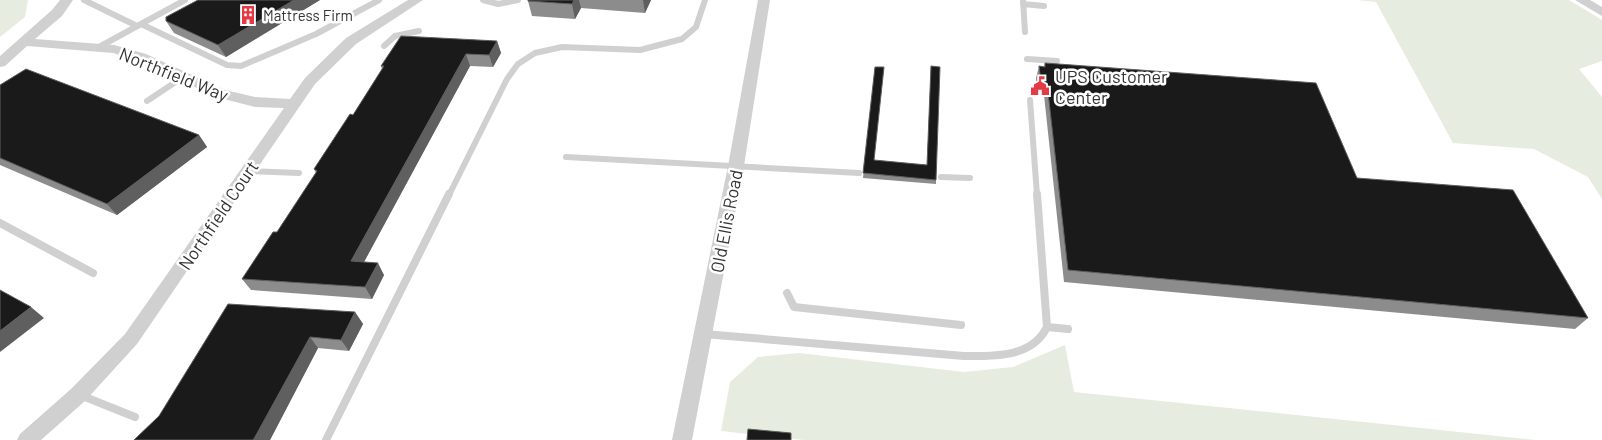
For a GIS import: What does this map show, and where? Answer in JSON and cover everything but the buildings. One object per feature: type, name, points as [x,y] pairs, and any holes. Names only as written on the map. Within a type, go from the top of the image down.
[{"type":"street","points":[[0,63],[57,13],[67,0]]},
{"type":"street","name":"Northfield Court","points":[[27,440],[78,395],[131,339],[310,81],[340,50],[377,24],[417,0]]},
{"type":"street","name":"Old Ellis Road","points":[[682,440],[736,166],[764,0]]},
{"type":"street","name":"Northfield Way","points":[[24,42],[99,47],[140,58],[206,89],[238,99],[294,104]]},
{"type":"lane","points":[[84,0],[227,65],[241,66],[316,34],[379,0]]},
{"type":"lane","points":[[99,47],[185,0]]},
{"type":"lane","points":[[483,0],[498,4],[518,0]]},
{"type":"lane","points":[[326,440],[507,79],[518,64],[535,53],[562,47],[640,50],[682,39],[696,27],[705,0]]},
{"type":"lane","points":[[1025,32],[1023,2],[1044,6]]},
{"type":"lane","points":[[384,46],[395,36],[419,31]]},
{"type":"lane","points":[[1027,59],[1057,61]]},
{"type":"lane","points":[[147,101],[183,78]]},
{"type":"lane","points":[[704,334],[964,356],[989,356],[1011,353],[1029,347],[1041,339],[1047,327],[1030,100]]},
{"type":"lane","points":[[566,157],[859,172]]},
{"type":"lane","points":[[248,171],[300,173]]},
{"type":"lane","points":[[941,177],[970,178]]},
{"type":"lane","points":[[0,223],[93,273]]},
{"type":"lane","points":[[787,293],[794,307],[961,325]]},
{"type":"lane","points":[[1047,327],[1068,329]]},
{"type":"lane","points":[[78,395],[135,417]]},
{"type":"shaded area","points":[[0,0],[28,0],[25,17],[0,37]]},
{"type":"shaded area","points":[[1357,0],[1569,0],[1602,20],[1602,61],[1579,69],[1602,97],[1602,199],[1588,177],[1534,149],[1453,143],[1376,2]]},
{"type":"shaded area","points":[[1065,345],[1074,392],[1536,440],[804,440],[721,431],[730,382],[758,357],[799,353],[964,372],[1013,367]]},
{"type":"place","name":"Mattress Firm","points":[[248,15]]},
{"type":"place","name":"UPS Customer Center","points":[[1040,86]]}]
